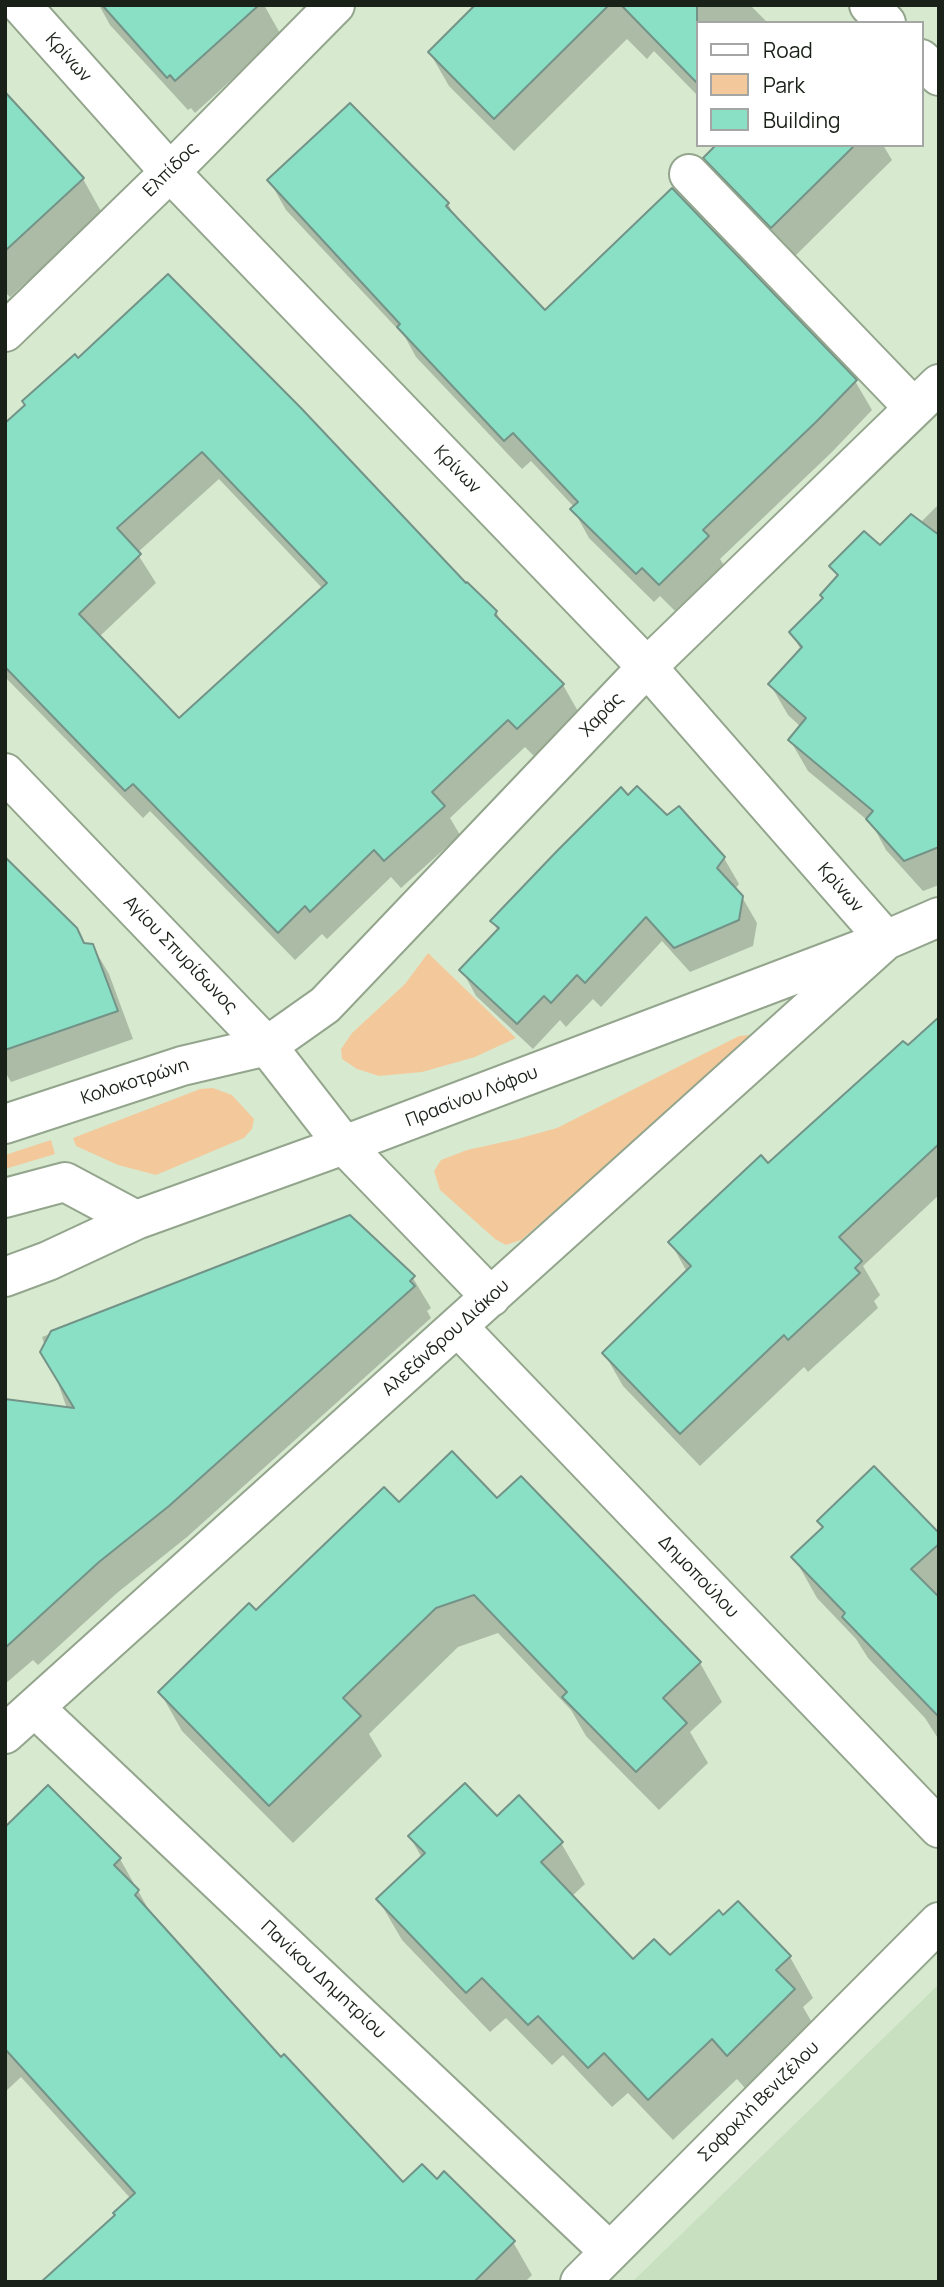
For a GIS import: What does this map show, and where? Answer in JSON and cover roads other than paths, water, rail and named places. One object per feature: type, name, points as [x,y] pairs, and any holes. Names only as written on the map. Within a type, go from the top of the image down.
[{"type":"street","name":"Κρίνων","points":[[21,5],[170,172],[647,667],[886,940]]},
{"type":"street","name":"Ελπίδος","points":[[5,332],[170,172],[335,5]]},
{"type":"street","points":[[869,5],[884,21]]},
{"type":"street","points":[[923,61],[939,76]]},
{"type":"street","points":[[689,174],[926,396]]},
{"type":"street","name":"Χαράς","points":[[267,1046],[325,1005],[647,667],[926,396]]},
{"type":"street","name":"Αγίου Σπυρίδωνος","points":[[5,773],[267,1046],[344,1145]]},
{"type":"street","name":"Πρασίνου Λόφου","points":[[5,1277],[48,1261],[136,1220],[344,1145],[886,940],[939,917]]},
{"type":"street","name":"Αλεξάνδρου Διάκου","points":[[5,1734],[886,940]]},
{"type":"street","name":"Κολοκοτρώνη","points":[[5,1124],[182,1066],[267,1046]]},
{"type":"street","points":[[344,1145],[491,1297]]},
{"type":"street","points":[[5,1198],[65,1182],[136,1220]]},
{"type":"street","name":"Δημοπούλου","points":[[458,1327],[939,1828]]},
{"type":"street","name":"Πανίκου Δημητρίου","points":[[36,1708],[610,2252]]},
{"type":"street","name":"Σοφοκλή Βενιζέλου","points":[[580,2282],[939,1922]]}]
